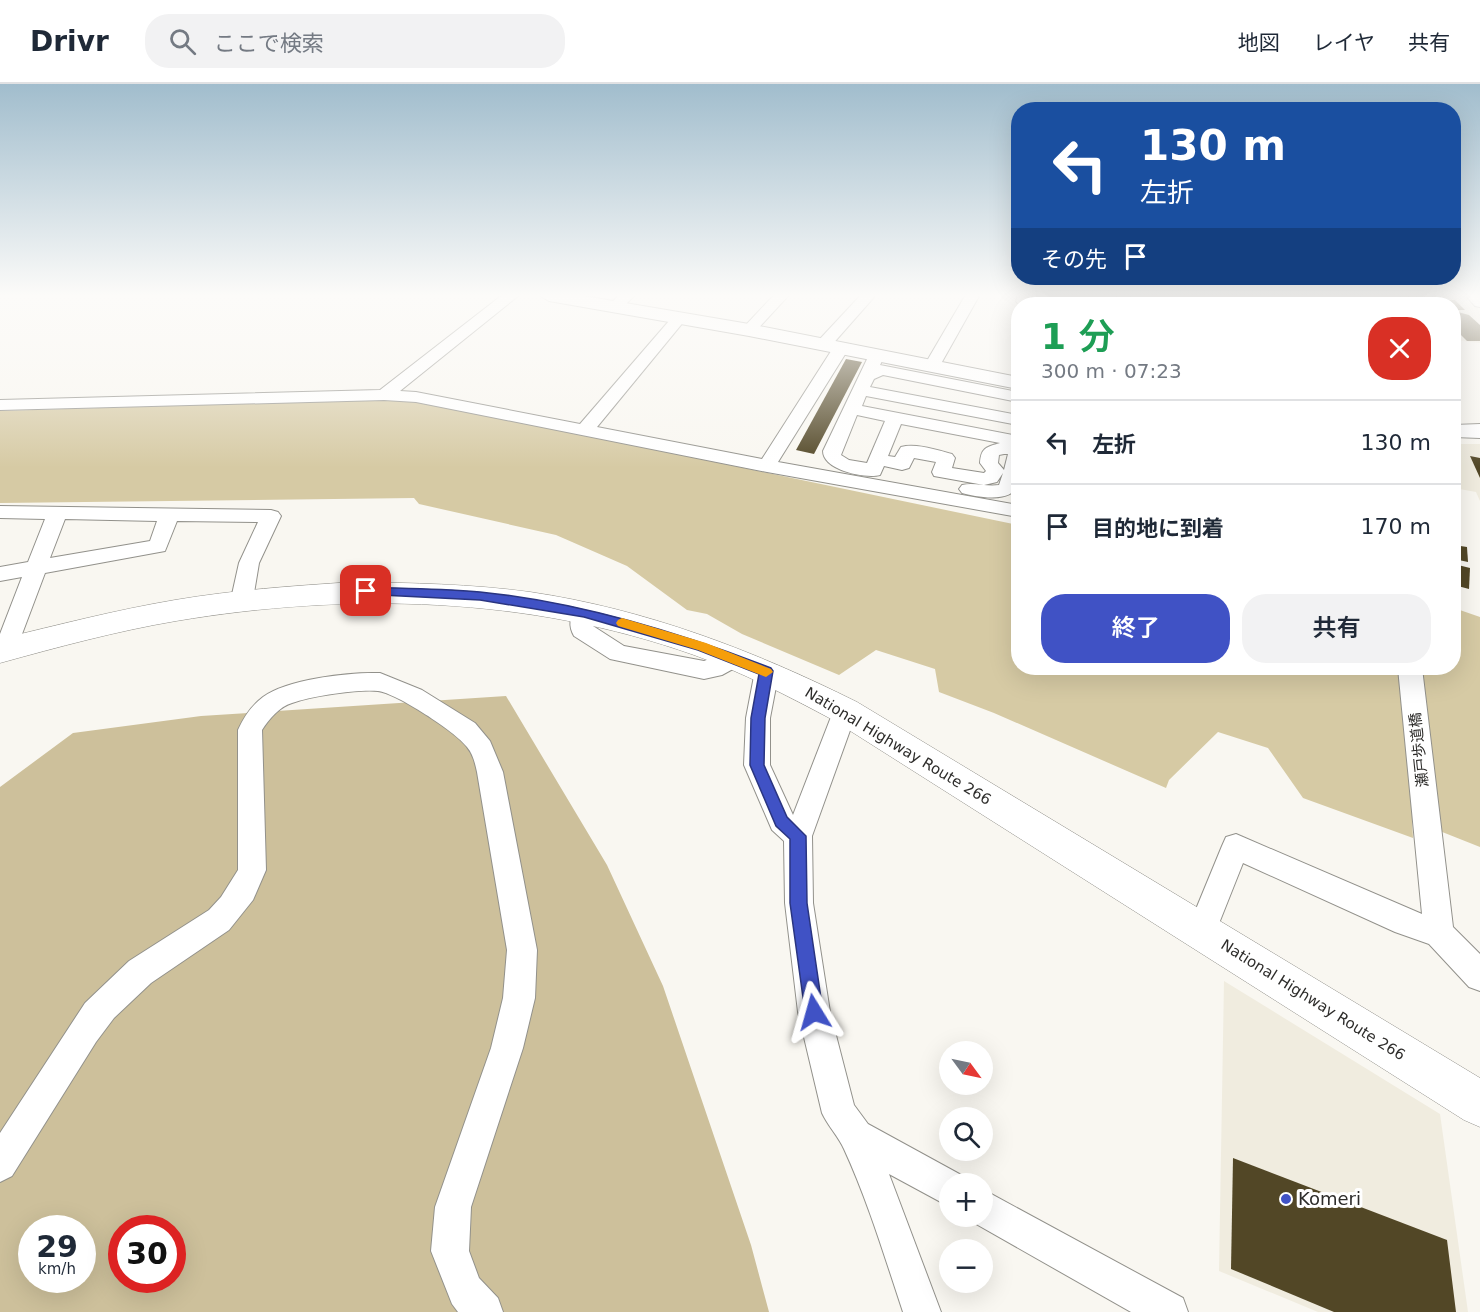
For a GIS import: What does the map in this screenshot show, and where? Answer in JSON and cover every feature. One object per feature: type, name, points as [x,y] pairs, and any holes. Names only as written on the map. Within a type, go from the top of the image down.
[{"type":"highway","name":"National Highway Route 266","points":[[3,651],[156,613],[242,599],[366,591],[425,592],[529,602],[584,613],[702,646],[766,671],[845,711],[1480,1104]]},
{"type":"main road","points":[[869,353],[1011,382]]},
{"type":"main road","points":[[1461,432],[1480,431]]},
{"type":"street","points":[[384,395],[438,353]]},
{"type":"street","points":[[584,431],[649,353]]},
{"type":"street","points":[[767,466],[829,353]]},
{"type":"street","points":[[932,366],[939,353]]},
{"type":"street","points":[[877,355],[832,451],[832,457],[843,465],[877,460],[902,464],[907,451],[981,434],[1011,440]]},
{"type":"street","points":[[863,384],[909,374],[1011,395]]},
{"type":"street","points":[[909,374],[907,386],[934,392],[937,405],[930,447]]},
{"type":"street","points":[[877,460],[894,404],[924,410],[937,405],[954,383]]},
{"type":"street","points":[[863,384],[937,405],[1011,419]]},
{"type":"street","points":[[965,482],[995,392]]},
{"type":"street","points":[[0,405],[384,395],[416,397],[767,466],[1011,510]]},
{"type":"street","points":[[852,409],[889,420],[911,431],[930,447]]},
{"type":"street","points":[[889,420],[946,458],[941,472],[965,482],[994,475],[996,471],[989,463],[988,457],[995,449],[1011,455]]},
{"type":"street","points":[[877,460],[965,482],[998,492],[1011,499]]},
{"type":"street","points":[[998,492],[1005,489],[1011,479]]},
{"type":"street","points":[[0,512],[272,516],[249,563],[242,599]]},
{"type":"street","points":[[3,651],[57,513]]},
{"type":"street","points":[[0,574],[158,546],[169,515]]},
{"type":"street","points":[[766,671],[758,718],[757,765],[782,822],[798,836]]},
{"type":"street","name":"瀬戸歩道橋","points":[[1411,675],[1439,933]]},
{"type":"street","points":[[0,1164],[85,1031],[108,1001],[140,972],[200,935],[223,917],[235,904],[245,887],[252,870],[250,730],[257,716],[277,699],[288,694],[366,682],[383,682],[399,688],[472,734],[484,751],[490,772],[522,950],[519,998],[507,1048],[453,1207],[450,1251],[465,1291],[484,1312]]},
{"type":"street","points":[[845,711],[798,836],[799,903],[814,1012],[838,1113],[856,1136],[896,1237],[922,1312]]},
{"type":"street","points":[[1203,931],[1236,846],[1405,922],[1439,933],[1480,976]]},
{"type":"street","points":[[856,1136],[939,1183]]},
{"type":"street","points":[[993,1213],[1169,1312]]},
{"type":"shaded area","points":[[406,400],[436,404],[1011,524],[1011,675],[1461,675],[1461,610],[1480,617],[1480,847],[1412,820],[1413,838],[1303,798],[1268,748],[1218,732],[1169,780],[1166,788],[994,713],[939,692],[935,669],[876,650],[839,675],[742,634],[707,614],[687,610],[627,566],[556,535],[419,504],[414,498],[0,503],[0,411]]},
{"type":"shaded area","points":[[1461,444],[1480,444],[1480,501],[1476,492],[1461,489]]},
{"type":"shaded area","points":[[506,696],[607,865],[663,986],[751,1245],[769,1312],[0,1312],[0,787],[73,733],[201,716]]},
{"type":"shaded area","points":[[1224,981],[1440,1114],[1468,1312],[1318,1312],[1219,1271]]},
{"type":"building","points":[[846,359],[862,362],[814,454],[796,450]]},
{"type":"building","points":[[1470,456],[1480,458],[1480,478]]},
{"type":"building","points":[[1461,546],[1467,547],[1468,562],[1461,560]]},
{"type":"building","points":[[1461,566],[1470,568],[1469,589],[1461,587]]},
{"type":"building","name":"Komeri","points":[[1233,1158],[1447,1240],[1456,1312],[1334,1312],[1231,1269]]},
{"type":"slow traffic","points":[[622,623],[702,646],[766,672]]},
{"type":"place","name":"Komeri","points":[[1286,1199]]},
{"type":"route","points":[[366,591],[480,596],[529,602],[584,613],[702,646],[766,671],[758,718],[757,765],[782,822],[798,836],[799,903],[814,1012]]}]
